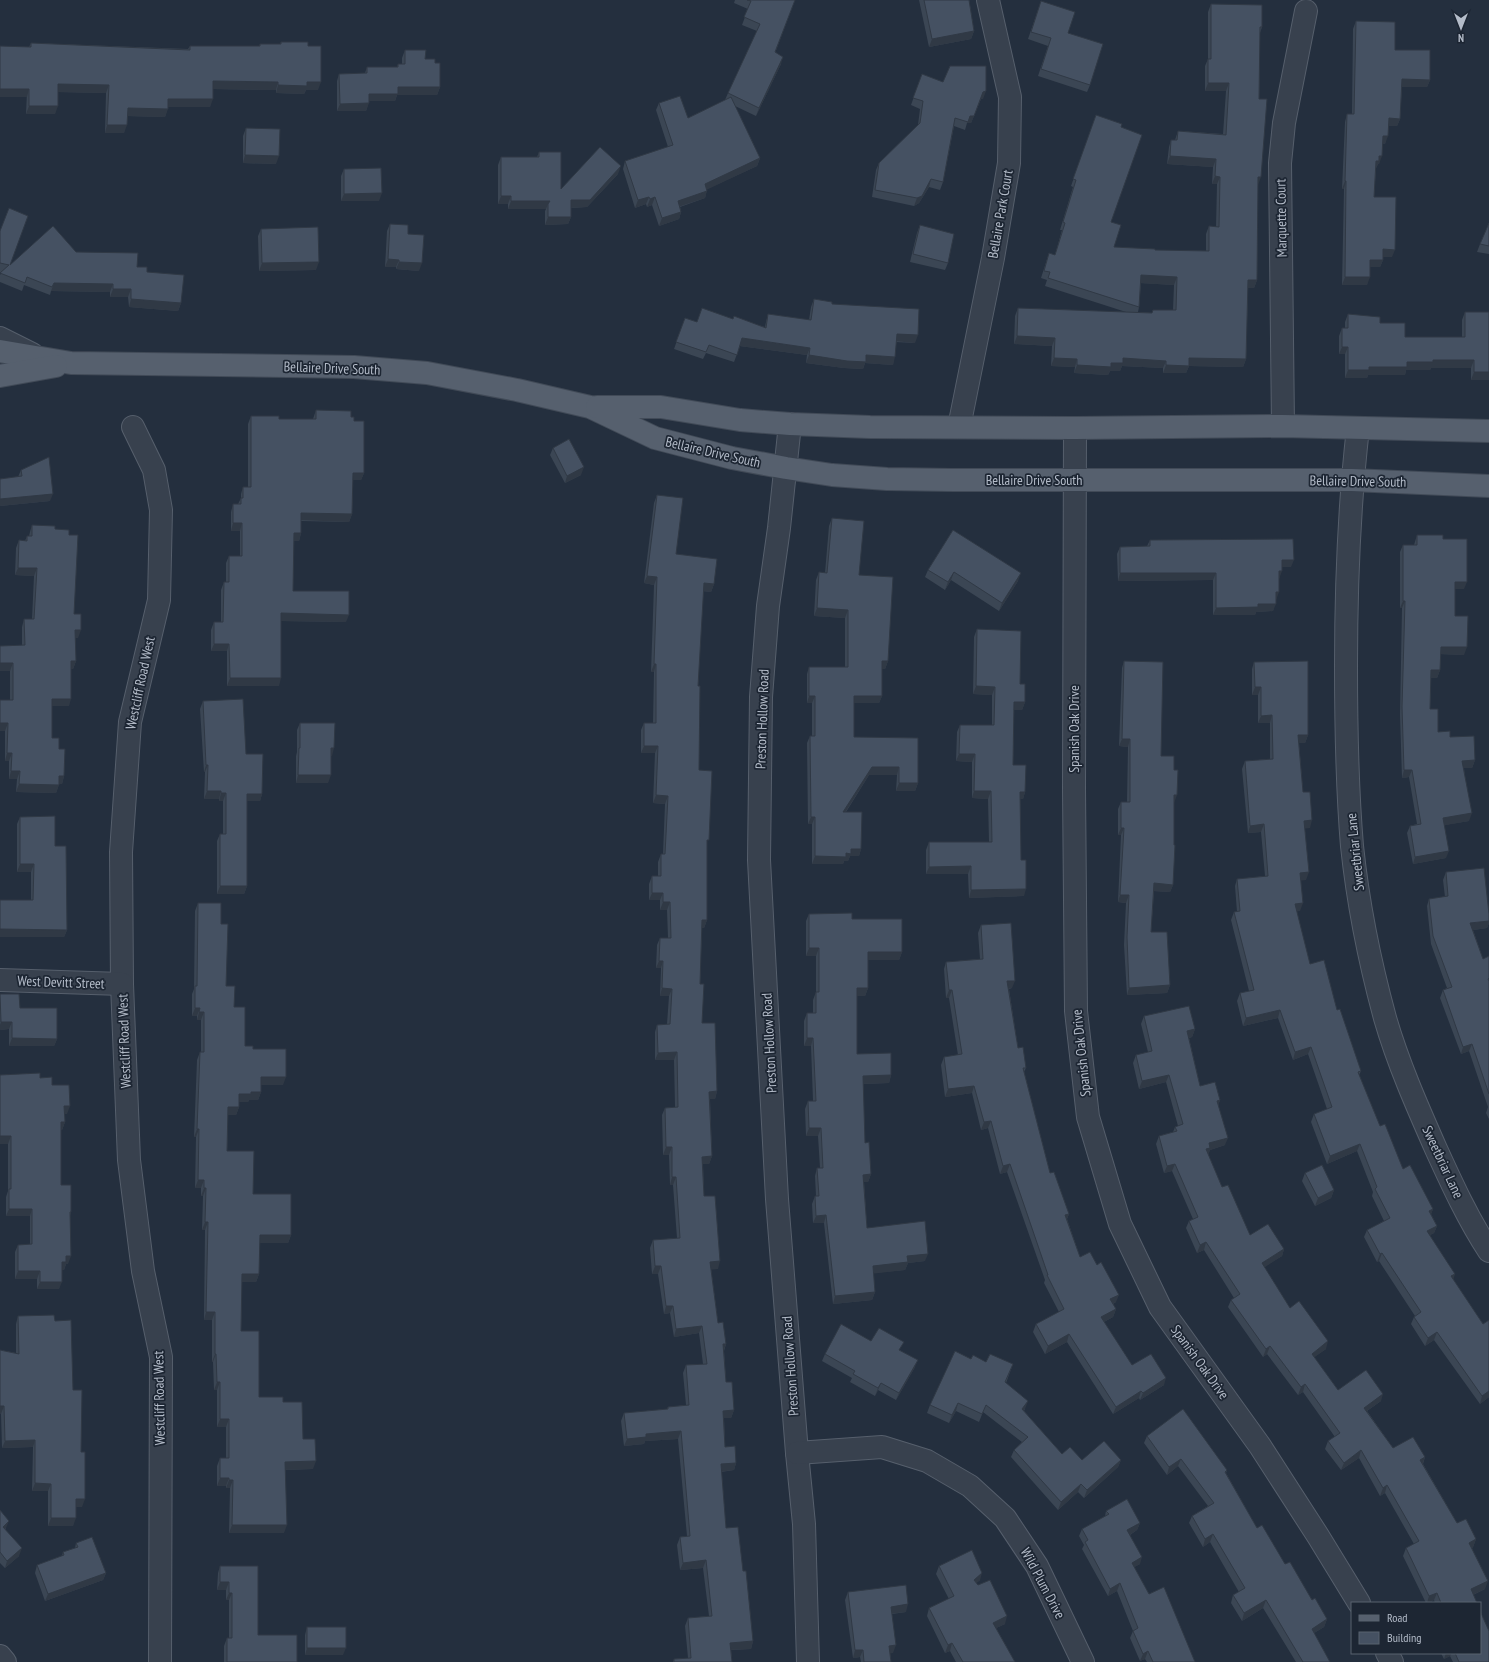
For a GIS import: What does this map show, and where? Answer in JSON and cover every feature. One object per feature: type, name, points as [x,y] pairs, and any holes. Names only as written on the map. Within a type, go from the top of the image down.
[{"type":"main road","name":"Bellaire Drive South","points":[[0,351],[71,363],[354,367],[427,373],[517,390],[590,407],[655,438],[732,458],[832,475],[888,479],[1352,480],[1489,486]]},
{"type":"main road","name":"Bellaire Drive South","points":[[0,376],[71,363]]},
{"type":"main road","name":"Bellaire Drive South","points":[[590,407],[661,407],[740,420],[790,424],[870,427],[1075,428],[1283,426],[1489,431]]},
{"type":"street","name":"Bellaire Park Court","points":[[959,427],[993,258],[1009,163],[1010,97],[988,0]]},
{"type":"street","name":"Marquette Court","points":[[1283,426],[1280,163],[1284,123],[1306,11]]},
{"type":"street","name":"Bellaire Drive South","points":[[0,338],[38,358]]},
{"type":"street","name":"Preston Hollow Road","points":[[790,424],[779,528],[768,606],[761,697],[759,860],[777,1198],[804,1524],[808,1662]]},
{"type":"street","name":"Westcliff Road West","points":[[133,427],[154,470],[161,510],[159,600],[130,722],[121,852],[122,984],[129,1160],[143,1271],[161,1357],[160,1662]]},
{"type":"street","name":"Spanish Oak Drive","points":[[1075,428],[1074,789],[1076,1011],[1088,1117],[1120,1224],[1160,1307],[1260,1446],[1358,1602]]},
{"type":"street","name":"Sweetbriar Lane","points":[[1358,428],[1352,480],[1346,590],[1346,733],[1352,846],[1366,934],[1385,1019],[1413,1097],[1449,1177],[1477,1233],[1489,1251]]},
{"type":"street","name":"West Devitt Street","points":[[0,980],[122,984]]},
{"type":"street","name":"Wild Plum Drive","points":[[797,1453],[882,1447],[927,1461],[970,1486],[1005,1518],[1037,1566],[1083,1662]]},
{"type":"street","points":[[0,1656],[5,1662]]},
{"type":"building","points":[[747,0],[795,0],[775,52],[783,57],[759,108],[728,93],[760,24],[744,17],[751,1]]},
{"type":"building","points":[[924,0],[969,0],[974,31],[932,39]]},
{"type":"building","points":[[1041,1],[1075,12],[1068,33],[1103,44],[1090,85],[1041,69],[1051,38],[1031,32]]},
{"type":"building","points":[[1211,4],[1262,5],[1262,27],[1260,27],[1259,99],[1267,99],[1261,177],[1258,177],[1257,280],[1248,280],[1246,359],[1189,358],[1189,366],[1166,365],[1166,361],[1123,358],[1123,363],[1111,363],[1111,367],[1077,365],[1077,359],[1054,358],[1055,338],[1017,336],[1018,308],[1152,313],[1153,310],[1176,310],[1177,277],[1141,275],[1139,307],[1048,278],[1050,272],[1044,271],[1049,253],[1055,255],[1076,180],[1073,179],[1096,115],[1122,124],[1121,127],[1142,135],[1111,222],[1121,225],[1114,247],[1155,250],[1209,251],[1209,226],[1219,227],[1220,177],[1215,176],[1216,159],[1170,156],[1171,140],[1177,140],[1178,131],[1226,135],[1229,83],[1208,83],[1208,59],[1211,59]]},
{"type":"building","points":[[1356,21],[1395,22],[1395,50],[1430,50],[1430,80],[1402,79],[1400,119],[1389,118],[1388,136],[1383,136],[1382,156],[1379,156],[1379,161],[1376,161],[1374,197],[1396,197],[1395,250],[1383,249],[1383,260],[1370,260],[1370,277],[1345,277],[1347,114],[1354,114]]},
{"type":"building","points":[[281,42],[308,42],[308,46],[321,46],[321,82],[307,82],[307,86],[278,85],[278,82],[213,81],[213,99],[168,99],[168,109],[128,108],[127,125],[107,125],[109,85],[58,84],[58,106],[29,106],[29,89],[0,89],[0,46],[31,47],[31,43],[190,50],[190,46],[260,46],[260,44],[281,44]]},
{"type":"building","points":[[405,50],[426,50],[425,59],[435,59],[435,63],[440,63],[440,87],[398,87],[398,94],[369,94],[369,103],[340,104],[339,74],[367,73],[367,67],[398,67],[398,64],[405,64]]},
{"type":"building","points":[[950,66],[986,66],[986,91],[983,92],[974,116],[970,116],[968,122],[955,118],[943,182],[931,179],[922,196],[917,198],[875,190],[879,163],[920,123],[923,101],[913,98],[922,74],[943,82]]},
{"type":"building","points":[[680,96],[688,118],[731,97],[760,158],[705,184],[707,191],[678,201],[681,212],[662,218],[655,197],[638,200],[625,161],[673,145],[659,103]]},
{"type":"building","points":[[246,128],[280,129],[279,156],[245,155]]},
{"type":"building","points":[[600,147],[621,166],[590,200],[571,200],[571,217],[548,217],[548,204],[550,201],[511,201],[511,196],[501,196],[501,157],[539,157],[539,152],[561,152],[561,189]]},
{"type":"building","points":[[381,168],[382,193],[344,194],[344,169]]},
{"type":"building","points":[[9,208],[28,216],[10,265],[53,226],[76,252],[138,253],[137,267],[147,267],[147,272],[184,275],[181,303],[131,299],[131,289],[113,289],[113,284],[54,283],[52,287],[27,277],[25,283],[0,273],[9,265],[0,263],[0,231]]},
{"type":"building","points":[[1489,223],[1489,246],[1480,244]]},
{"type":"building","points":[[390,224],[408,225],[408,234],[424,235],[422,263],[399,262],[399,260],[388,259]]},
{"type":"building","points":[[920,225],[954,234],[948,263],[913,254]]},
{"type":"building","points":[[318,227],[319,262],[262,263],[261,229]]},
{"type":"building","points":[[814,299],[832,302],[832,304],[919,309],[918,335],[897,334],[895,357],[866,355],[866,362],[847,361],[809,355],[810,348],[742,338],[737,355],[709,345],[706,352],[676,342],[685,318],[697,322],[702,308],[733,319],[734,316],[766,328],[768,314],[811,320]]},
{"type":"building","points":[[1465,312],[1489,312],[1489,372],[1474,372],[1474,360],[1433,360],[1433,362],[1407,362],[1407,367],[1369,367],[1369,370],[1348,370],[1348,347],[1342,347],[1342,328],[1348,328],[1348,314],[1380,317],[1380,323],[1405,323],[1405,337],[1465,337]]},
{"type":"building","points":[[316,410],[351,411],[351,417],[354,417],[354,421],[364,421],[364,473],[353,473],[352,514],[301,513],[301,533],[294,533],[293,591],[349,591],[349,615],[281,613],[281,678],[230,678],[229,644],[214,644],[214,622],[223,622],[224,582],[229,582],[229,556],[242,556],[242,523],[233,523],[233,504],[241,504],[241,498],[243,498],[243,487],[251,487],[251,416],[279,416],[279,419],[316,419]]},
{"type":"building","points":[[569,439],[584,467],[567,476],[553,448]]},
{"type":"building","points":[[49,457],[53,494],[0,499],[0,479],[22,476],[21,470]]},
{"type":"building","points":[[657,495],[683,498],[676,554],[717,559],[714,584],[704,583],[698,686],[700,686],[699,770],[712,771],[709,840],[707,840],[707,920],[702,920],[700,984],[704,984],[702,1023],[715,1023],[717,1091],[709,1092],[712,1156],[702,1157],[704,1196],[715,1196],[720,1261],[710,1262],[718,1323],[723,1322],[726,1344],[723,1344],[726,1382],[732,1382],[734,1410],[723,1411],[725,1447],[735,1446],[736,1463],[721,1464],[726,1528],[738,1527],[743,1571],[746,1571],[753,1641],[730,1643],[732,1662],[674,1662],[674,1659],[691,1658],[688,1618],[712,1616],[706,1560],[683,1563],[680,1537],[690,1536],[681,1431],[646,1434],[646,1437],[627,1439],[624,1413],[668,1409],[668,1407],[689,1405],[686,1365],[707,1364],[702,1326],[676,1329],[673,1306],[666,1306],[661,1266],[655,1266],[653,1240],[680,1238],[676,1177],[672,1177],[672,1147],[666,1147],[665,1108],[678,1107],[677,1052],[658,1053],[657,1025],[670,1024],[672,989],[662,988],[663,961],[659,961],[660,938],[671,938],[670,902],[663,902],[663,893],[652,893],[652,876],[661,876],[661,854],[665,854],[668,796],[656,795],[658,746],[644,746],[644,723],[656,723],[656,664],[654,664],[657,577],[647,576]]},
{"type":"building","points":[[832,518],[864,521],[859,575],[893,577],[888,661],[882,661],[882,696],[854,696],[854,737],[918,738],[918,783],[899,783],[899,767],[872,767],[843,812],[862,812],[861,849],[851,849],[851,854],[846,853],[846,857],[815,856],[815,817],[811,817],[810,736],[815,736],[815,696],[809,696],[809,667],[848,667],[848,610],[817,608],[819,572],[827,573]]},
{"type":"building","points":[[32,525],[55,526],[55,529],[69,530],[69,535],[78,535],[74,614],[81,614],[81,630],[75,630],[76,661],[71,661],[71,699],[52,699],[52,738],[59,738],[59,749],[65,749],[64,776],[59,776],[59,785],[19,784],[20,771],[11,771],[12,753],[7,753],[8,723],[0,723],[0,700],[13,700],[13,663],[0,663],[0,646],[25,645],[24,619],[34,619],[37,568],[18,568],[19,540],[27,541],[27,536],[32,536]]},
{"type":"building","points":[[953,530],[1021,573],[1002,603],[954,572],[948,582],[928,570]]},
{"type":"building","points":[[1417,535],[1443,535],[1443,539],[1467,539],[1467,582],[1455,582],[1455,616],[1468,616],[1467,647],[1441,647],[1440,670],[1431,670],[1430,709],[1438,709],[1438,732],[1450,731],[1450,737],[1474,736],[1475,760],[1462,761],[1472,813],[1443,818],[1449,851],[1415,857],[1410,826],[1421,824],[1412,770],[1404,770],[1402,707],[1405,601],[1403,601],[1403,545],[1417,545]]},
{"type":"building","points":[[1293,539],[1294,560],[1282,560],[1282,571],[1279,571],[1279,592],[1276,592],[1276,604],[1258,604],[1258,607],[1216,608],[1216,573],[1120,573],[1120,547],[1150,546],[1150,540]]},
{"type":"building","points":[[977,629],[1021,631],[1020,684],[1025,684],[1025,702],[1014,702],[1013,765],[1026,765],[1025,792],[1020,792],[1021,860],[1026,860],[1026,889],[971,890],[971,866],[929,867],[929,842],[992,842],[991,791],[974,791],[975,754],[959,754],[960,725],[994,725],[995,687],[976,686]]},
{"type":"building","points":[[1124,661],[1163,662],[1161,756],[1174,756],[1174,770],[1178,770],[1177,795],[1174,795],[1175,845],[1173,885],[1154,883],[1151,932],[1167,932],[1170,985],[1129,988],[1127,937],[1129,895],[1120,895],[1124,828],[1121,828],[1121,802],[1130,802],[1130,739],[1122,739]]},
{"type":"building","points":[[1308,661],[1308,735],[1298,735],[1303,792],[1310,792],[1312,820],[1304,821],[1309,872],[1300,873],[1303,903],[1295,904],[1310,964],[1324,960],[1337,1010],[1340,1009],[1361,1071],[1358,1072],[1380,1126],[1385,1124],[1403,1169],[1410,1165],[1433,1209],[1429,1211],[1437,1226],[1427,1231],[1455,1274],[1451,1276],[1483,1324],[1489,1320],[1489,1391],[1482,1396],[1437,1332],[1428,1338],[1414,1317],[1421,1312],[1382,1253],[1380,1254],[1367,1230],[1390,1218],[1375,1189],[1377,1187],[1360,1144],[1330,1156],[1314,1114],[1332,1107],[1311,1047],[1295,1052],[1280,1010],[1246,1018],[1240,993],[1254,990],[1234,912],[1240,911],[1237,879],[1268,876],[1264,824],[1250,826],[1245,761],[1273,759],[1272,715],[1261,716],[1261,687],[1255,687],[1254,662]]},
{"type":"building","points":[[243,699],[246,754],[263,754],[262,794],[247,794],[247,886],[220,886],[220,834],[226,834],[226,793],[221,793],[221,791],[207,791],[208,765],[206,765],[203,701]]},
{"type":"building","points":[[300,723],[335,723],[334,748],[331,748],[331,775],[298,775]]},
{"type":"building","points":[[55,816],[55,846],[66,846],[67,930],[0,929],[0,900],[33,900],[34,864],[20,864],[20,817]]},
{"type":"building","points":[[1484,868],[1489,921],[1470,923],[1483,959],[1489,956],[1489,1094],[1472,1044],[1463,1047],[1443,990],[1452,987],[1433,936],[1429,899],[1448,896],[1446,872]]},
{"type":"building","points":[[198,903],[221,903],[221,924],[228,924],[226,986],[235,986],[234,1007],[245,1007],[245,1046],[253,1046],[253,1049],[286,1049],[286,1077],[261,1077],[261,1092],[239,1094],[239,1107],[228,1107],[227,1151],[254,1151],[253,1194],[291,1194],[291,1235],[260,1235],[259,1274],[242,1274],[241,1331],[259,1331],[259,1397],[283,1397],[283,1402],[302,1402],[303,1439],[315,1439],[316,1461],[285,1462],[287,1525],[232,1525],[233,1480],[229,1480],[229,1478],[220,1478],[220,1458],[229,1458],[229,1419],[220,1419],[220,1382],[217,1382],[215,1354],[215,1312],[206,1312],[208,1222],[205,1222],[206,1188],[204,1188],[204,1180],[198,1180],[199,1129],[197,1129],[200,1052],[204,1052],[204,1012],[199,1012],[200,1008],[195,1008],[195,986],[197,986]]},
{"type":"building","points":[[852,913],[852,919],[902,919],[902,952],[868,952],[868,988],[857,988],[857,1054],[891,1053],[891,1075],[863,1076],[865,1143],[869,1142],[871,1174],[863,1175],[867,1228],[925,1221],[928,1254],[907,1256],[908,1262],[873,1266],[875,1292],[835,1296],[826,1215],[816,1216],[815,1196],[819,1196],[817,1168],[823,1168],[821,1128],[809,1128],[808,1101],[816,1101],[813,1038],[807,1038],[807,1013],[816,1013],[816,992],[819,992],[819,948],[809,948],[809,914]]},
{"type":"building","points":[[1011,923],[1015,981],[1007,981],[1018,1048],[1023,1047],[1026,1068],[1023,1068],[1050,1173],[1054,1172],[1069,1214],[1065,1215],[1080,1257],[1090,1252],[1097,1265],[1101,1262],[1119,1295],[1110,1299],[1116,1309],[1101,1317],[1132,1365],[1151,1354],[1166,1378],[1143,1393],[1141,1391],[1116,1407],[1069,1334],[1048,1346],[1036,1324],[1064,1309],[1047,1275],[1010,1164],[1003,1166],[991,1121],[984,1122],[974,1086],[948,1089],[944,1057],[962,1054],[952,990],[949,990],[946,962],[983,959],[981,925]]},
{"type":"building","points":[[0,994],[19,994],[20,1008],[57,1008],[57,1039],[12,1038],[12,1022],[1,1022]]},
{"type":"building","points":[[1189,1006],[1195,1029],[1187,1031],[1200,1086],[1215,1082],[1220,1100],[1217,1101],[1228,1138],[1209,1143],[1210,1148],[1206,1149],[1222,1187],[1228,1185],[1250,1235],[1268,1224],[1284,1249],[1262,1263],[1290,1308],[1299,1301],[1328,1341],[1312,1354],[1338,1390],[1366,1370],[1383,1394],[1364,1408],[1393,1448],[1413,1437],[1425,1457],[1420,1460],[1457,1523],[1466,1519],[1476,1539],[1469,1543],[1488,1581],[1471,1589],[1477,1602],[1441,1602],[1437,1593],[1429,1596],[1406,1548],[1419,1541],[1387,1485],[1383,1488],[1361,1450],[1344,1463],[1328,1441],[1340,1433],[1305,1384],[1301,1387],[1270,1346],[1266,1349],[1231,1300],[1240,1294],[1206,1242],[1200,1245],[1189,1221],[1198,1217],[1175,1164],[1167,1166],[1159,1136],[1177,1131],[1175,1127],[1183,1124],[1169,1075],[1142,1081],[1136,1055],[1152,1051],[1144,1016]]},
{"type":"building","points":[[40,1073],[40,1078],[52,1077],[52,1085],[69,1085],[70,1106],[64,1106],[65,1122],[61,1122],[61,1185],[71,1185],[71,1256],[66,1256],[66,1262],[62,1262],[62,1282],[40,1282],[40,1271],[18,1271],[18,1245],[32,1244],[32,1209],[9,1209],[9,1189],[11,1189],[11,1136],[0,1136],[0,1075]]},
{"type":"building","points":[[1322,1165],[1334,1190],[1318,1198],[1305,1173]]},
{"type":"building","points":[[54,1315],[55,1321],[71,1320],[73,1390],[82,1390],[81,1452],[85,1452],[85,1499],[76,1499],[76,1518],[51,1518],[51,1484],[35,1483],[35,1440],[5,1441],[4,1406],[0,1406],[0,1350],[19,1354],[18,1316]]},
{"type":"building","points":[[841,1324],[871,1341],[879,1328],[904,1342],[899,1350],[918,1360],[899,1393],[881,1383],[878,1388],[853,1374],[855,1371],[825,1354]]},
{"type":"building","points":[[955,1351],[971,1359],[973,1355],[986,1362],[990,1354],[1013,1364],[1005,1382],[1028,1401],[1022,1409],[1062,1454],[1070,1447],[1082,1460],[1104,1441],[1121,1460],[1087,1490],[1081,1484],[1061,1502],[1014,1450],[1028,1437],[986,1405],[982,1414],[958,1403],[952,1415],[930,1405]]},
{"type":"building","points":[[1183,1409],[1227,1470],[1225,1472],[1257,1528],[1262,1525],[1285,1564],[1290,1562],[1312,1600],[1315,1598],[1327,1619],[1312,1629],[1330,1662],[1303,1662],[1266,1600],[1244,1613],[1233,1595],[1245,1588],[1213,1534],[1205,1539],[1192,1516],[1214,1503],[1181,1459],[1169,1467],[1147,1436]]},
{"type":"building","points":[[1127,1499],[1140,1523],[1127,1530],[1142,1557],[1132,1563],[1149,1594],[1164,1587],[1195,1662],[1153,1662],[1148,1651],[1143,1654],[1133,1631],[1138,1628],[1120,1583],[1110,1589],[1085,1542],[1088,1540],[1082,1529],[1109,1514],[1106,1511]]},
{"type":"building","points":[[0,1510],[9,1521],[3,1527],[22,1548],[7,1561],[0,1552]]},
{"type":"building","points":[[92,1537],[106,1573],[48,1594],[37,1565],[64,1555],[63,1552],[78,1547],[76,1543]]},
{"type":"building","points":[[972,1550],[982,1573],[974,1580],[978,1585],[990,1580],[1007,1616],[993,1623],[1015,1662],[963,1662],[952,1643],[948,1645],[929,1608],[954,1596],[939,1566]]},
{"type":"building","points":[[220,1566],[258,1566],[258,1635],[297,1635],[297,1662],[227,1662],[227,1638],[232,1638],[232,1593],[229,1593],[229,1582],[220,1582]]},
{"type":"building","points":[[906,1585],[908,1604],[891,1607],[896,1645],[889,1646],[891,1662],[864,1662],[863,1650],[855,1650],[848,1592]]},
{"type":"building","points":[[1481,1613],[1489,1631],[1489,1662],[1459,1662],[1455,1654],[1481,1654]]},
{"type":"building","points":[[307,1627],[346,1627],[346,1648],[307,1648]]}]
